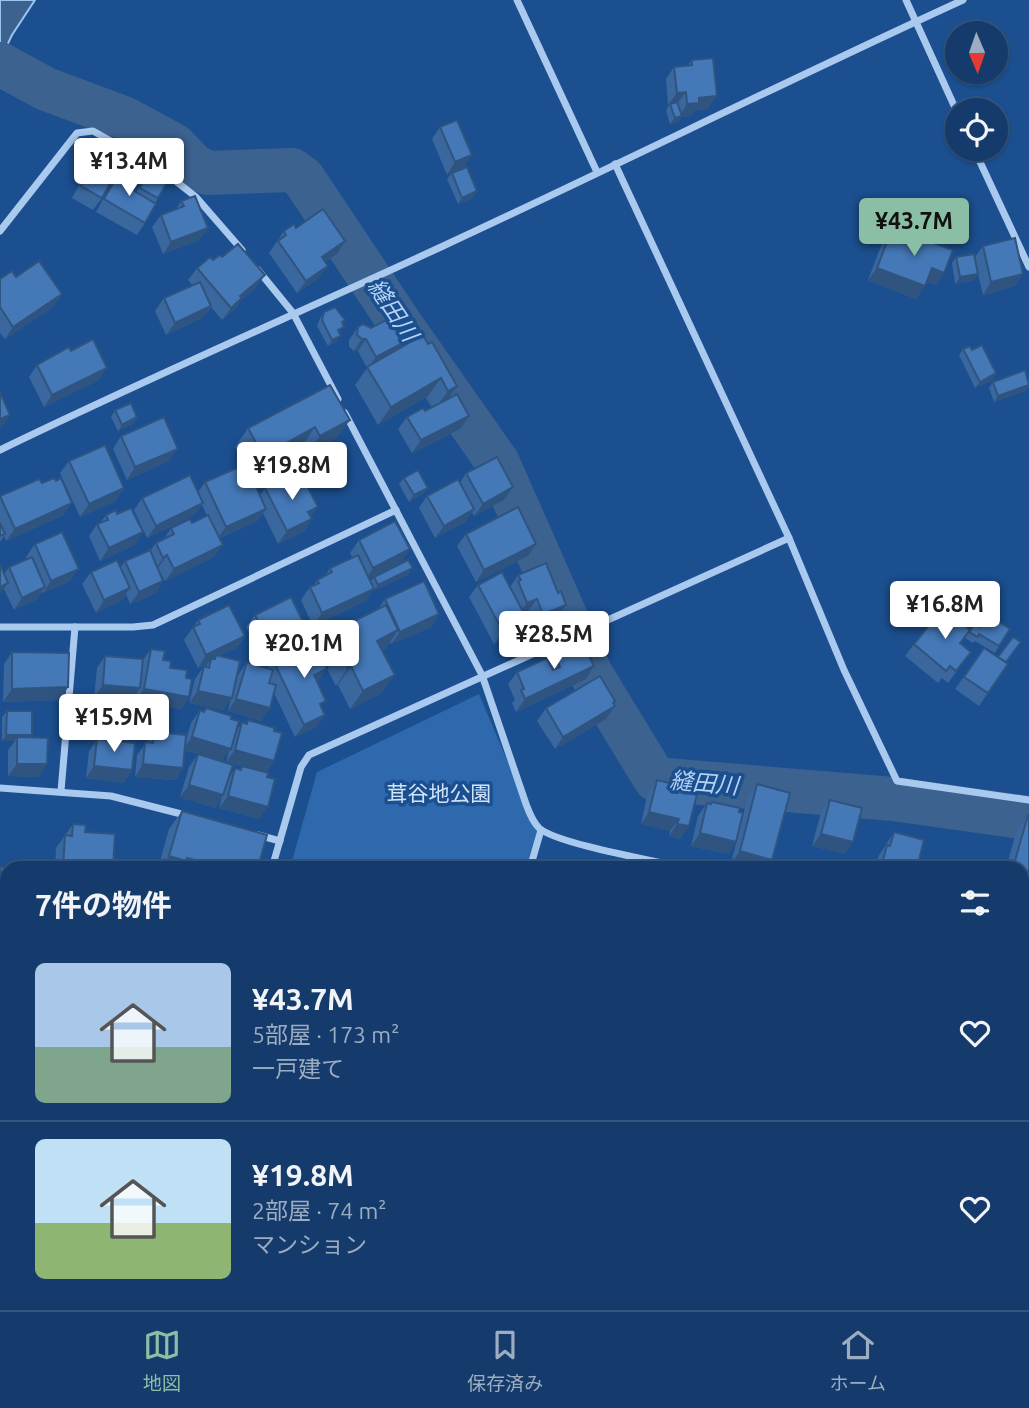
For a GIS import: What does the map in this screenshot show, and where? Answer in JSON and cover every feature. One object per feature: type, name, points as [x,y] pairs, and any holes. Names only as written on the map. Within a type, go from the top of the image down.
[{"type":"street","points":[[517,0],[597,172]]},
{"type":"street","points":[[906,0],[951,98]]},
{"type":"street","points":[[0,450],[149,378],[452,242],[963,0]]},
{"type":"street","points":[[0,231],[77,133],[93,131],[159,169],[196,197],[243,253]]},
{"type":"street","points":[[980,161],[1029,267]]},
{"type":"street","points":[[615,164],[789,538],[844,670],[897,781],[1029,800]]},
{"type":"street","points":[[252,263],[293,313],[482,676],[534,823],[541,830],[581,844],[655,861]]},
{"type":"street","points":[[0,627],[153,625],[396,510]]},
{"type":"street","points":[[274,861],[301,767],[309,755],[789,538]]},
{"type":"street","points":[[61,791],[75,627]]},
{"type":"street","points":[[0,788],[111,796],[202,819]]},
{"type":"street","points":[[532,861],[541,830]]},
{"type":"street","points":[[254,834],[280,841]]},
{"type":"green space","name":"茸谷地公園","points":[[479,694],[537,831],[528,861],[292,861],[317,772]]},
{"type":"shaded area","points":[[0,0],[35,0],[12,35],[0,60]]},
{"type":"building","points":[[713,58],[717,96],[699,98],[699,103],[687,104],[686,92],[677,93],[674,67],[692,65],[692,60]]},
{"type":"building","points":[[677,102],[682,116],[675,118],[670,104]]},
{"type":"building","points":[[457,120],[472,155],[455,162],[440,127]]},
{"type":"building","points":[[106,140],[128,152],[102,198],[81,186]]},
{"type":"building","points":[[467,167],[477,191],[462,198],[452,173]]},
{"type":"building","points":[[120,171],[136,180],[131,189],[156,204],[145,223],[104,199]]},
{"type":"building","points":[[149,171],[168,181],[158,198],[140,188]]},
{"type":"building","points":[[195,196],[208,228],[171,242],[161,215],[184,206],[181,201]]},
{"type":"building","points":[[323,209],[345,241],[322,257],[328,266],[306,281],[278,241],[286,235],[284,231],[294,224],[296,228]]},
{"type":"building","points":[[903,232],[953,250],[944,273],[932,268],[925,286],[877,268],[890,234],[901,238]]},
{"type":"building","points":[[1015,238],[1023,274],[991,282],[983,246]]},
{"type":"building","points":[[238,244],[265,275],[240,296],[242,298],[231,308],[197,268],[210,257],[213,260],[220,255],[222,257]]},
{"type":"building","points":[[974,254],[978,274],[960,277],[956,257]]},
{"type":"building","points":[[39,261],[62,294],[13,327],[0,307],[0,279],[12,271],[16,277]]},
{"type":"building","points":[[200,282],[211,306],[175,323],[164,298]]},
{"type":"building","points":[[335,307],[345,320],[342,322],[344,327],[338,330],[341,336],[332,340],[322,320],[324,312]]},
{"type":"building","points":[[394,316],[407,341],[376,357],[366,339],[357,335],[358,327],[363,324],[371,328]]},
{"type":"building","points":[[423,335],[428,344],[432,342],[457,386],[448,391],[441,378],[391,407],[367,367]]},
{"type":"building","points":[[93,339],[107,368],[52,395],[37,365],[69,347],[71,351]]},
{"type":"building","points":[[982,345],[996,373],[980,382],[963,349],[970,346],[972,350]]},
{"type":"building","points":[[1025,370],[1029,385],[998,396],[993,382]]},
{"type":"building","points":[[330,385],[350,420],[320,436],[315,427],[263,456],[248,428]]},
{"type":"building","points":[[0,392],[10,415],[0,419]]},
{"type":"building","points":[[457,394],[469,416],[421,440],[407,417]]},
{"type":"building","points":[[131,403],[137,417],[122,425],[115,410]]},
{"type":"building","points":[[164,417],[178,449],[135,467],[121,436]]},
{"type":"building","points":[[105,445],[124,488],[89,504],[69,461]]},
{"type":"building","points":[[497,457],[513,487],[483,504],[466,473]]},
{"type":"building","points":[[246,464],[266,509],[226,527],[205,482]]},
{"type":"building","points":[[418,470],[428,488],[414,495],[404,478]]},
{"type":"building","points":[[190,475],[203,503],[156,526],[142,498]]},
{"type":"building","points":[[302,476],[318,507],[308,512],[312,519],[287,531],[265,488],[287,477],[289,482]]},
{"type":"building","points":[[54,478],[56,481],[61,478],[72,503],[15,529],[0,496],[39,479],[42,483]]},
{"type":"building","points":[[458,479],[474,509],[444,526],[427,496]]},
{"type":"building","points":[[518,507],[536,544],[484,570],[466,534]]},
{"type":"building","points":[[131,508],[143,532],[109,548],[97,524],[108,520],[106,515],[116,510],[117,514]]},
{"type":"building","points":[[208,515],[223,545],[174,569],[167,555],[163,558],[156,543],[174,534],[171,528],[190,519],[192,523]]},
{"type":"building","points":[[395,521],[410,549],[373,568],[359,540]]},
{"type":"building","points":[[0,523],[5,534],[0,536]]},
{"type":"building","points":[[62,532],[79,569],[51,581],[35,544]]},
{"type":"building","points":[[150,550],[163,581],[139,592],[125,561]]},
{"type":"building","points":[[358,555],[374,589],[322,613],[310,587],[332,572],[330,568]]},
{"type":"building","points":[[32,557],[45,587],[22,598],[9,567]]},
{"type":"building","points":[[117,560],[130,588],[104,600],[91,572]]},
{"type":"building","points":[[408,560],[413,568],[378,585],[374,577]]},
{"type":"building","points":[[546,563],[566,605],[543,614],[537,599],[527,603],[518,575]]},
{"type":"building","points":[[0,564],[8,583],[0,587]]},
{"type":"building","points":[[502,572],[527,619],[503,632],[478,585]]},
{"type":"building","points":[[424,581],[439,614],[400,632],[385,599]]},
{"type":"building","points":[[942,592],[959,601],[953,613],[936,604]]},
{"type":"building","points":[[291,597],[307,630],[271,648],[255,615]]},
{"type":"building","points":[[229,605],[245,636],[206,655],[193,627],[200,624],[198,620]]},
{"type":"building","points":[[386,605],[398,630],[377,641],[395,675],[363,691],[340,651],[346,648],[336,630]]},
{"type":"building","points":[[943,608],[970,630],[960,643],[971,652],[956,671],[950,666],[946,671],[914,644]]},
{"type":"building","points":[[988,615],[1010,629],[999,646],[979,634],[978,637],[969,632],[975,624],[981,627]]},
{"type":"building","points":[[1013,637],[1021,642],[1006,662],[998,657]]},
{"type":"building","points":[[314,641],[327,669],[314,675],[326,701],[320,704],[325,715],[304,725],[273,660]]},
{"type":"building","points":[[583,643],[594,666],[525,699],[517,672],[547,658],[553,670],[560,667],[555,657]]},
{"type":"building","points":[[984,648],[1008,664],[988,693],[964,677]]},
{"type":"building","points":[[151,649],[165,651],[163,660],[171,661],[170,668],[187,670],[186,678],[192,679],[189,697],[144,689]]},
{"type":"building","points":[[12,652],[69,653],[68,687],[12,689]]},
{"type":"building","points":[[216,655],[240,661],[232,698],[198,691],[204,666],[209,668],[211,659],[215,659]]},
{"type":"building","points":[[105,656],[143,659],[140,688],[103,685]]},
{"type":"building","points":[[247,662],[273,670],[269,683],[276,685],[270,708],[236,699]]},
{"type":"building","points":[[600,676],[615,701],[615,706],[563,737],[546,708]]},
{"type":"building","points":[[101,699],[137,702],[134,731],[99,728]]},
{"type":"building","points":[[206,708],[239,721],[231,749],[192,737],[200,710],[204,712]]},
{"type":"building","points":[[7,711],[32,711],[32,735],[6,735]]},
{"type":"building","points":[[248,720],[275,728],[274,731],[282,733],[274,761],[235,750],[242,722],[247,724]]},
{"type":"building","points":[[154,732],[186,735],[183,768],[143,764],[145,742],[153,743]]},
{"type":"building","points":[[17,737],[48,738],[47,764],[17,764]]},
{"type":"building","points":[[97,739],[135,743],[132,770],[94,766]]},
{"type":"building","points":[[198,754],[233,765],[223,795],[189,785]]},
{"type":"building","points":[[242,766],[269,773],[267,777],[275,779],[268,807],[228,796],[235,768],[241,770]]},
{"type":"building","points":[[657,780],[698,790],[689,826],[677,824],[679,819],[649,812]]},
{"type":"building","points":[[757,784],[790,793],[772,860],[740,851]]},
{"type":"building","points":[[830,800],[862,808],[853,842],[821,834]]},
{"type":"building","points":[[707,803],[740,808],[739,812],[743,813],[736,842],[700,833]]},
{"type":"building","points":[[182,811],[267,835],[260,861],[198,861],[187,858],[186,861],[169,856]]},
{"type":"building","points":[[1028,815],[1029,815],[1029,861],[1015,861]]},
{"type":"building","points":[[73,824],[86,825],[85,832],[115,834],[113,861],[63,861],[65,835],[72,836]]},
{"type":"building","points":[[894,832],[924,840],[919,861],[883,861],[887,845],[890,846]]},
{"type":"waterway","name":"縫田川","points":[[0,64],[46,89],[124,118],[174,145],[192,164],[207,173],[292,170],[303,178],[498,463],[591,674],[655,779],[893,799],[1029,818]]}]
